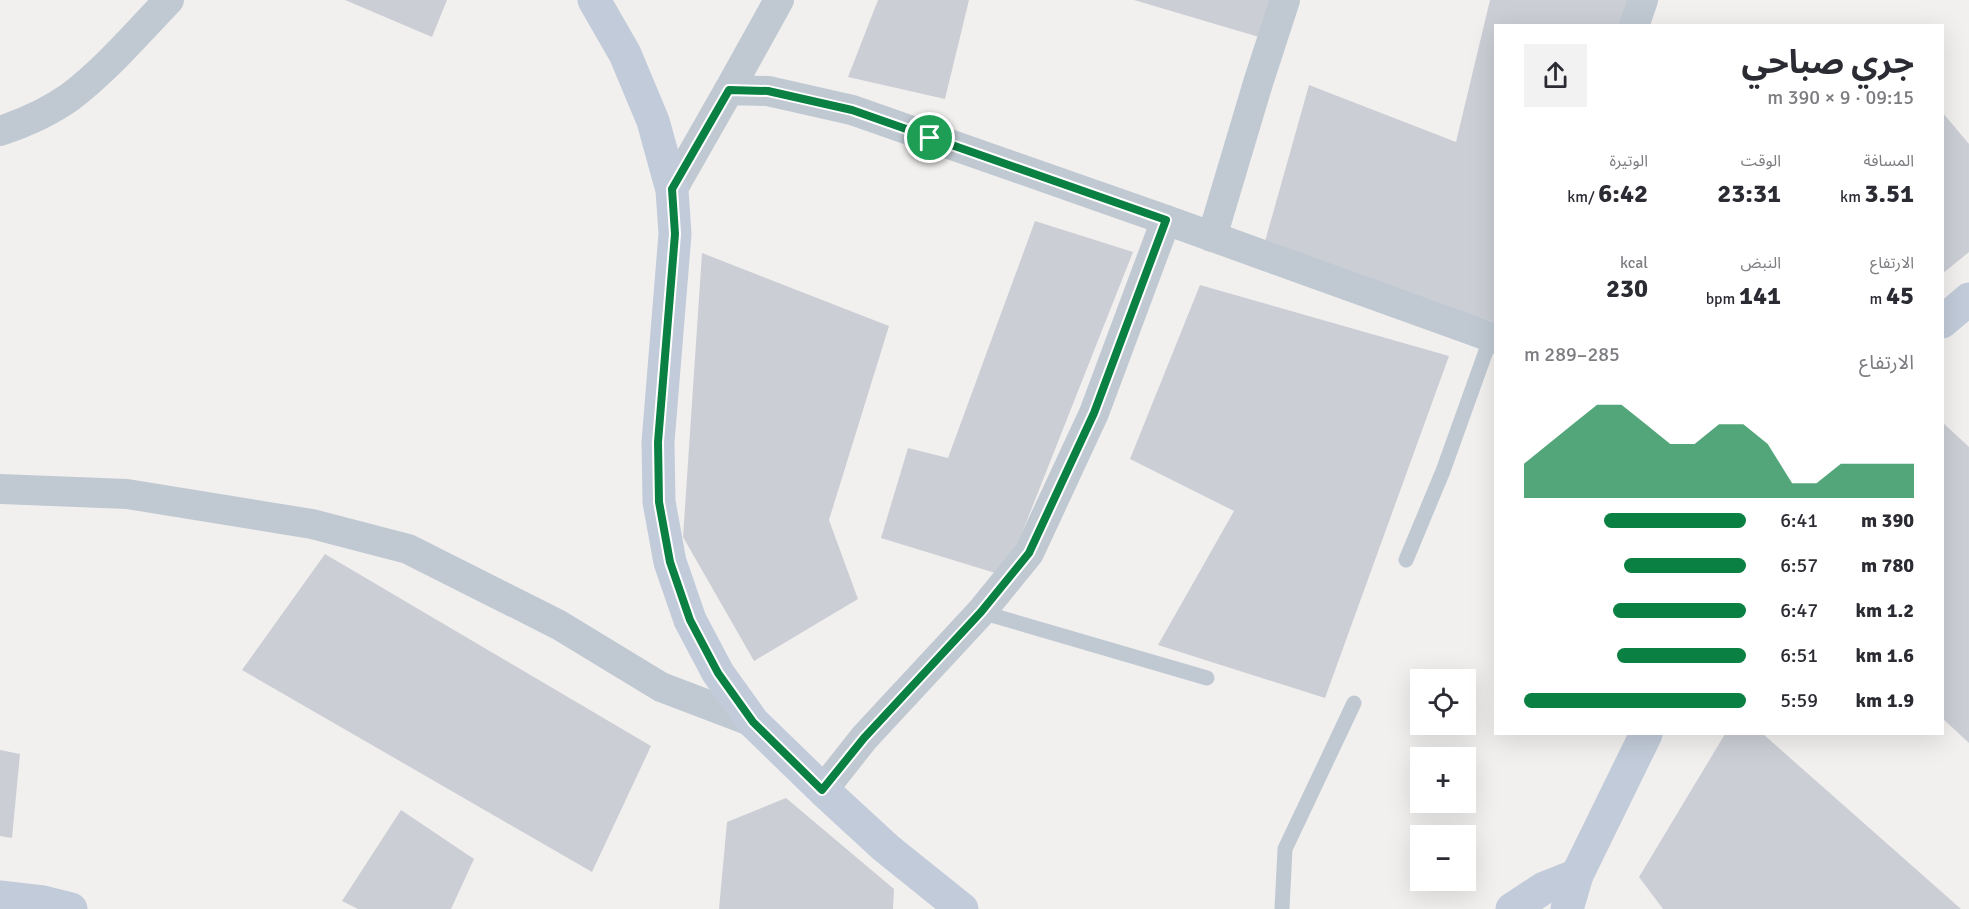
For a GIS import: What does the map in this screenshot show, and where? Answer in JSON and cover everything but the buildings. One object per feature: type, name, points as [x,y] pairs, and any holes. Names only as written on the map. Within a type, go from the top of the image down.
[{"type":"street","points":[[0,132],[36,117],[69,98],[98,73],[170,0]]},
{"type":"street","points":[[594,0],[629,63],[652,121],[672,189],[675,234],[658,442],[659,502],[670,562],[690,620],[718,673],[753,722],[822,790],[886,848],[962,909]]},
{"type":"street","points":[[672,189],[779,0]]},
{"type":"street","points":[[1212,237],[1284,0]]},
{"type":"street","points":[[1635,24],[1643,0]]},
{"type":"street","points":[[729,90],[768,91],[852,110],[1493,338]]},
{"type":"street","points":[[822,790],[864,738],[981,612],[1029,553],[1094,413],[1166,220]]},
{"type":"street","points":[[1944,320],[1969,299]]},
{"type":"street","points":[[0,489],[127,494],[312,524],[408,549],[559,625],[661,687],[753,722]]},
{"type":"street","points":[[1567,909],[1576,875],[1646,735]]},
{"type":"street","points":[[1512,909],[1544,888],[1576,875]]},
{"type":"street","points":[[0,897],[43,902],[71,909]]},
{"type":"lane","points":[[1406,560],[1443,471],[1493,338]]},
{"type":"lane","points":[[981,612],[1207,678]]},
{"type":"lane","points":[[1282,909],[1285,849],[1354,703]]},
{"type":"route","points":[[729,90],[768,91],[852,110],[930,138],[1166,220],[1094,413],[1029,553],[981,612],[864,738],[822,790],[753,722],[718,673],[690,620],[670,562],[659,502],[658,442],[675,234],[672,189],[729,90]]}]
